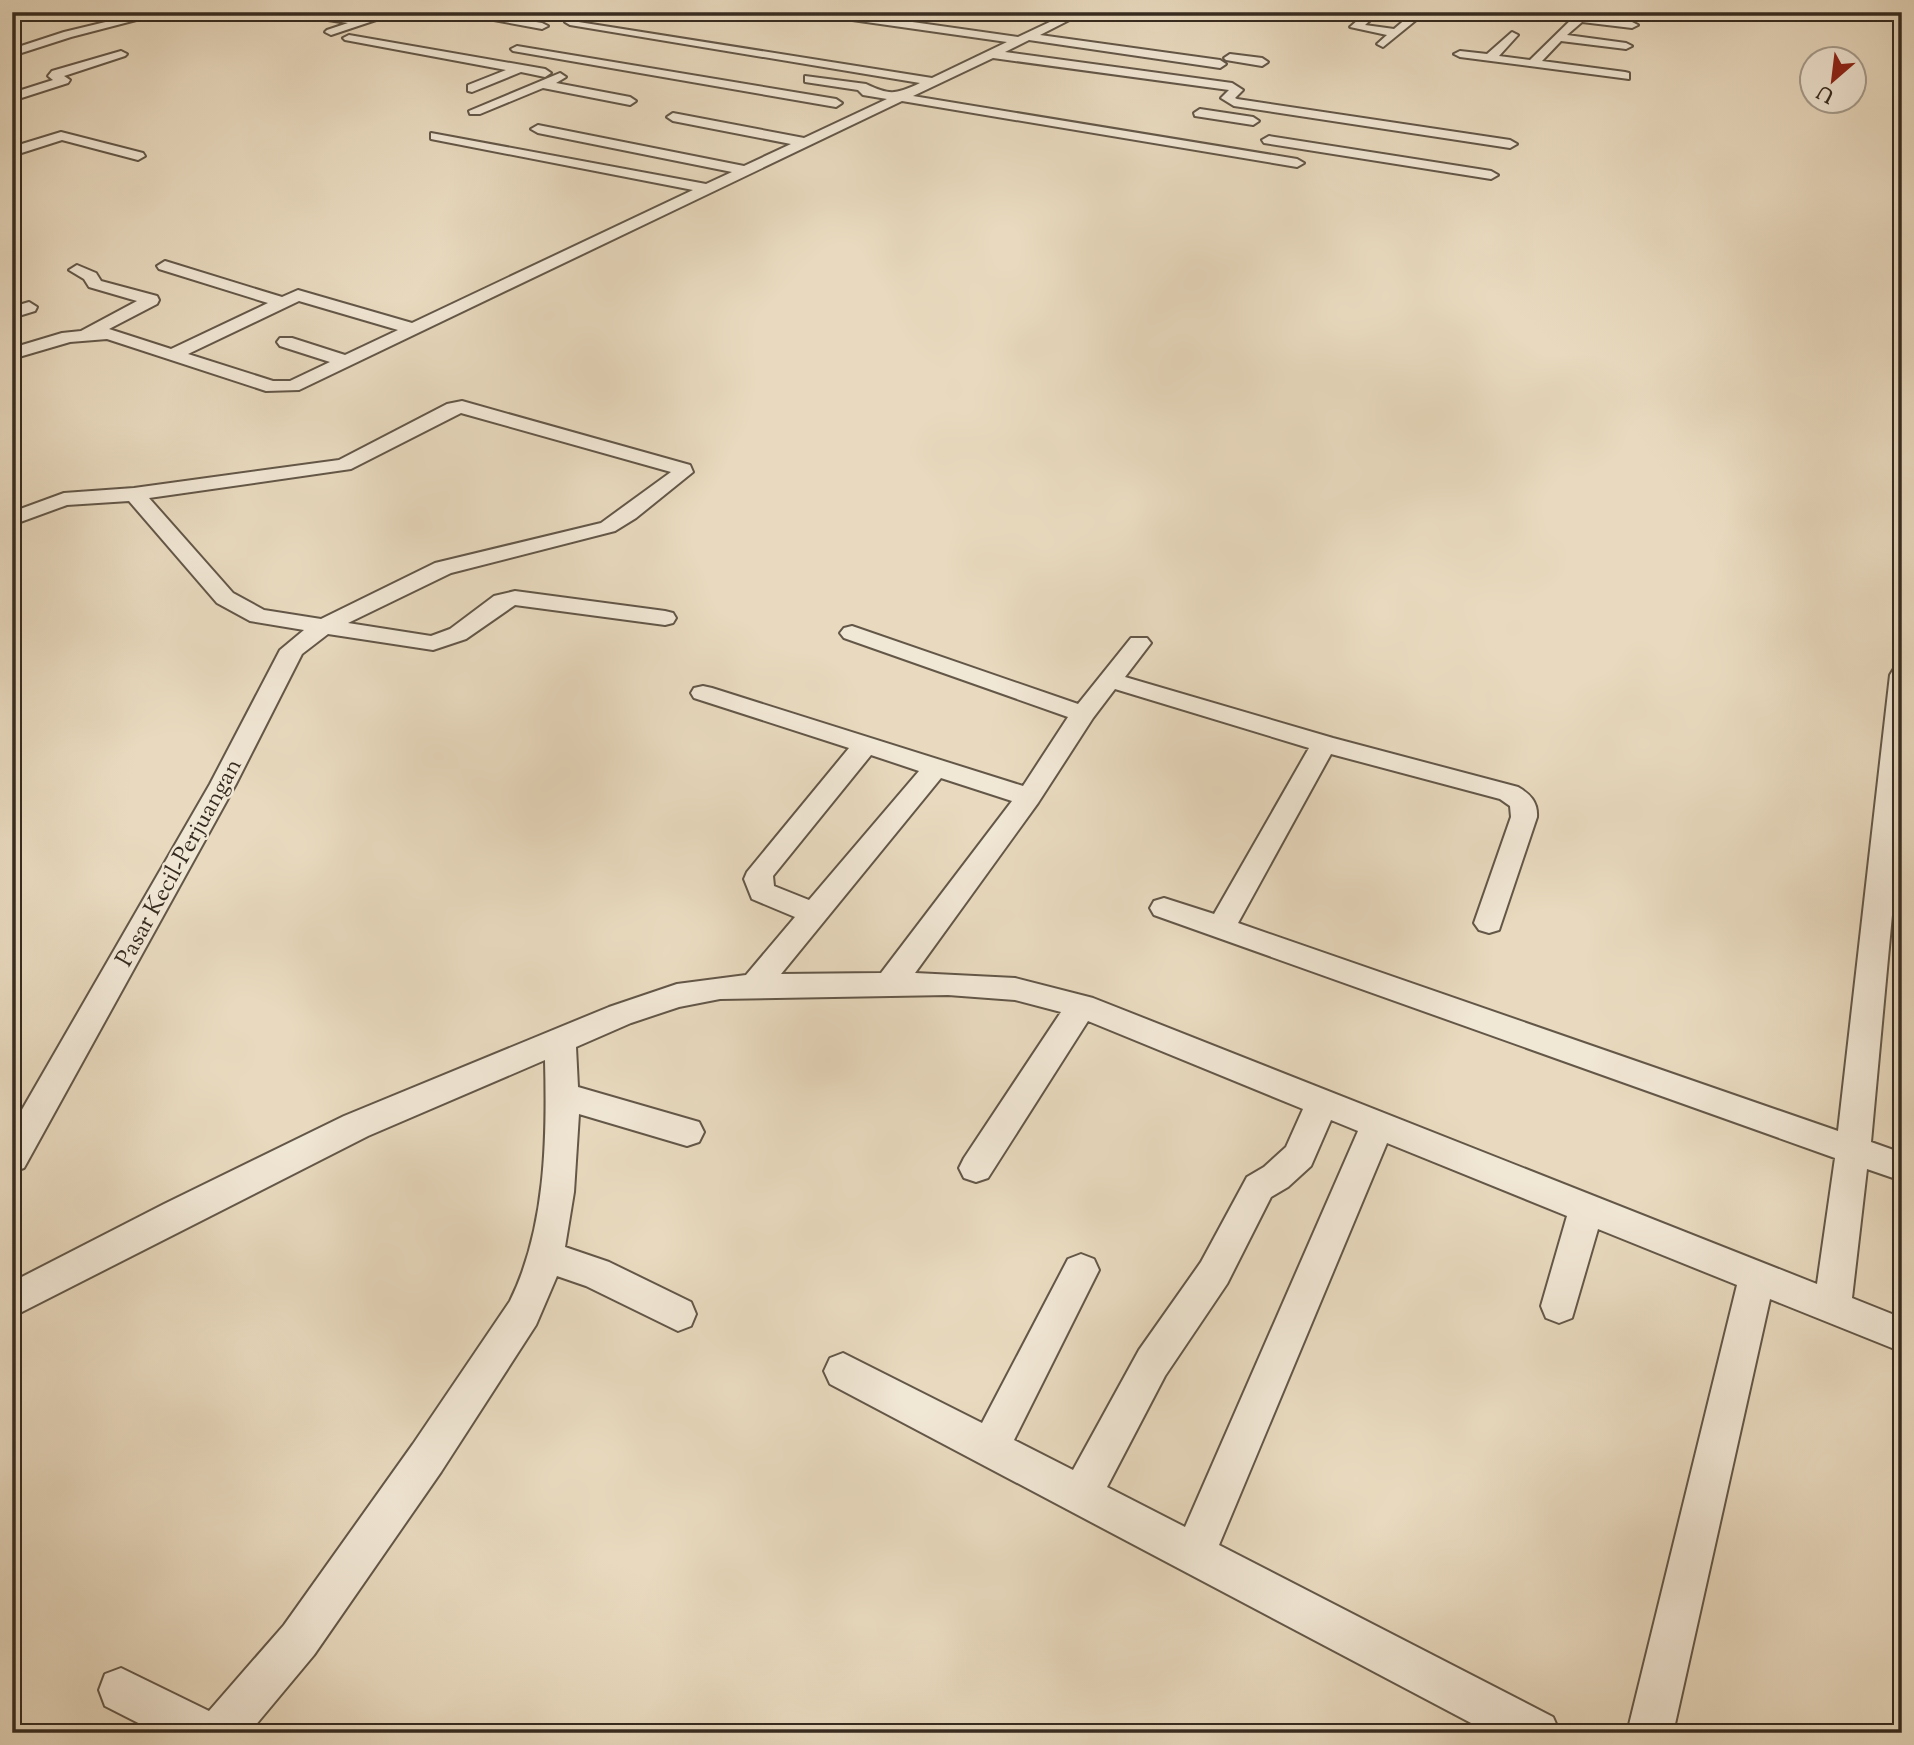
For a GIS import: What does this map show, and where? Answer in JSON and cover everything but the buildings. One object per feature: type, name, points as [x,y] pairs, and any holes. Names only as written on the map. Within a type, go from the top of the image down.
[{"type":"street","points":[[12,53],[32,45],[162,12]]},
{"type":"street","points":[[331,32],[395,12]]},
{"type":"street","points":[[455,12],[542,26]]},
{"type":"street","points":[[817,12],[1022,34],[1144,54],[1176,62],[1262,62]]},
{"type":"street","points":[[12,354],[47,342],[108,334],[272,387],[293,386],[993,54],[1022,34],[1044,29],[1080,12]]},
{"type":"street","points":[[1374,12],[1356,27],[1396,33]]},
{"type":"street","points":[[1349,38],[1382,45],[1421,12]]},
{"type":"street","points":[[1612,12],[1632,31]]},
{"type":"street","points":[[301,13],[360,22]]},
{"type":"street","points":[[1533,64],[1583,15],[1632,31]]},
{"type":"street","points":[[575,16],[935,82]]},
{"type":"street","points":[[1569,27],[1632,31]]},
{"type":"street","points":[[1558,37],[1632,31]]},
{"type":"street","points":[[1057,49],[1090,32]]},
{"type":"street","points":[[1490,58],[1511,36],[1496,36]]},
{"type":"street","points":[[1093,54],[1124,37]]},
{"type":"street","points":[[335,47],[354,39],[561,76]]},
{"type":"street","points":[[12,41],[32,45]]},
{"type":"street","points":[[1133,61],[1162,43]]},
{"type":"street","points":[[364,53],[388,45]]},
{"type":"street","points":[[1176,62],[1198,48]]},
{"type":"street","points":[[1500,48],[1464,49],[1490,58],[1625,76]]},
{"type":"street","points":[[1548,48],[1629,60]]},
{"type":"street","points":[[517,49],[877,109]]},
{"type":"street","points":[[396,59],[418,51]]},
{"type":"street","points":[[12,97],[64,80],[54,76],[56,74],[121,54]]},
{"type":"street","points":[[993,54],[1232,87],[1237,90],[1228,100],[1510,144]]},
{"type":"street","points":[[1578,70],[1592,54]]},
{"type":"street","points":[[428,64],[449,56]]},
{"type":"street","points":[[461,70],[481,62]]},
{"type":"street","points":[[475,111],[595,63]]},
{"type":"street","points":[[940,63],[966,67]]},
{"type":"street","points":[[1223,63],[1251,73]]},
{"type":"street","points":[[472,88],[519,69]]},
{"type":"street","points":[[809,79],[866,88],[864,90],[867,92],[901,98],[1297,163]]},
{"type":"street","points":[[541,84],[630,101]]},
{"type":"street","points":[[1200,113],[1263,122]]},
{"type":"street","points":[[1300,128],[1315,114]]},
{"type":"street","points":[[673,117],[807,143]]},
{"type":"street","points":[[464,128],[440,137],[708,189]]},
{"type":"street","points":[[1155,153],[1185,128]]},
{"type":"street","points":[[1379,157],[1406,128]]},
{"type":"street","points":[[477,144],[498,135]]},
{"type":"street","points":[[514,151],[536,135],[747,171]]},
{"type":"street","points":[[12,152],[61,136],[138,156]]},
{"type":"street","points":[[1256,138],[1491,175]]},
{"type":"street","points":[[550,158],[569,149]]},
{"type":"street","points":[[1199,159],[1210,149]]},
{"type":"street","points":[[585,165],[604,156]]},
{"type":"street","points":[[1246,167],[1258,156]]},
{"type":"street","points":[[624,173],[643,163]]},
{"type":"street","points":[[662,180],[680,171]]},
{"type":"street","points":[[651,198],[678,203]]},
{"type":"street","points":[[165,266],[282,302]]},
{"type":"street","points":[[77,270],[90,276],[95,284],[151,300],[85,335]]},
{"type":"street","points":[[174,354],[298,295],[414,329]]},
{"type":"street","points":[[286,342],[346,361]]},
{"type":"street","name":"Pasar Kecil-Perjuangan","points":[[12,1158],[223,784],[292,650],[322,626],[443,568],[487,555],[574,538],[608,527],[672,481],[683,469],[462,407],[454,408],[344,465],[134,494]]},
{"type":"street","points":[[12,519],[64,499],[134,494],[225,598],[258,616],[433,643],[458,635],[502,601],[515,598],[665,618]]},
{"type":"street","points":[[852,633],[1083,714]]},
{"type":"street","points":[[890,984],[1029,797],[1083,714],[1139,643]]},
{"type":"street","points":[[1832,1307],[1853,1150],[1902,675]]},
{"type":"street","points":[[1110,680],[1324,744],[1509,793],[1521,800],[1525,805],[1524,817],[1489,923]]},
{"type":"street","points":[[703,693],[1029,797]]},
{"type":"street","points":[[1221,927],[1324,744]]},
{"type":"street","points":[[814,914],[762,892],[758,879],[866,745]]},
{"type":"street","points":[[754,986],[936,766]]},
{"type":"street","points":[[1164,908],[1902,1167]]},
{"type":"street","points":[[13,1301],[176,1215],[356,1126],[559,1040],[677,996],[720,988],[754,986],[890,984],[1015,989],[1082,1006],[1902,1335]]},
{"type":"street","points":[[976,1168],[1082,1006]]},
{"type":"street","points":[[219,1733],[299,1640],[427,1458],[523,1313],[536,1286],[545,1256],[557,1192],[563,1124],[559,1040]]},
{"type":"street","points":[[562,1097],[687,1132]]},
{"type":"street","points":[[1081,1496],[1152,1363],[1214,1273],[1259,1187],[1276,1177],[1299,1156],[1322,1104]]},
{"type":"street","points":[[1194,1555],[1377,1126]]},
{"type":"street","points":[[1559,1306],[1586,1210]]},
{"type":"street","points":[[545,1256],[596,1273],[678,1314]]},
{"type":"street","points":[[989,1449],[1082,1269]]},
{"type":"street","points":[[1650,1733],[1757,1278]]},
{"type":"street","points":[[843,1371],[1537,1733]]},
{"type":"street","points":[[121,1690],[205,1733]]}]
